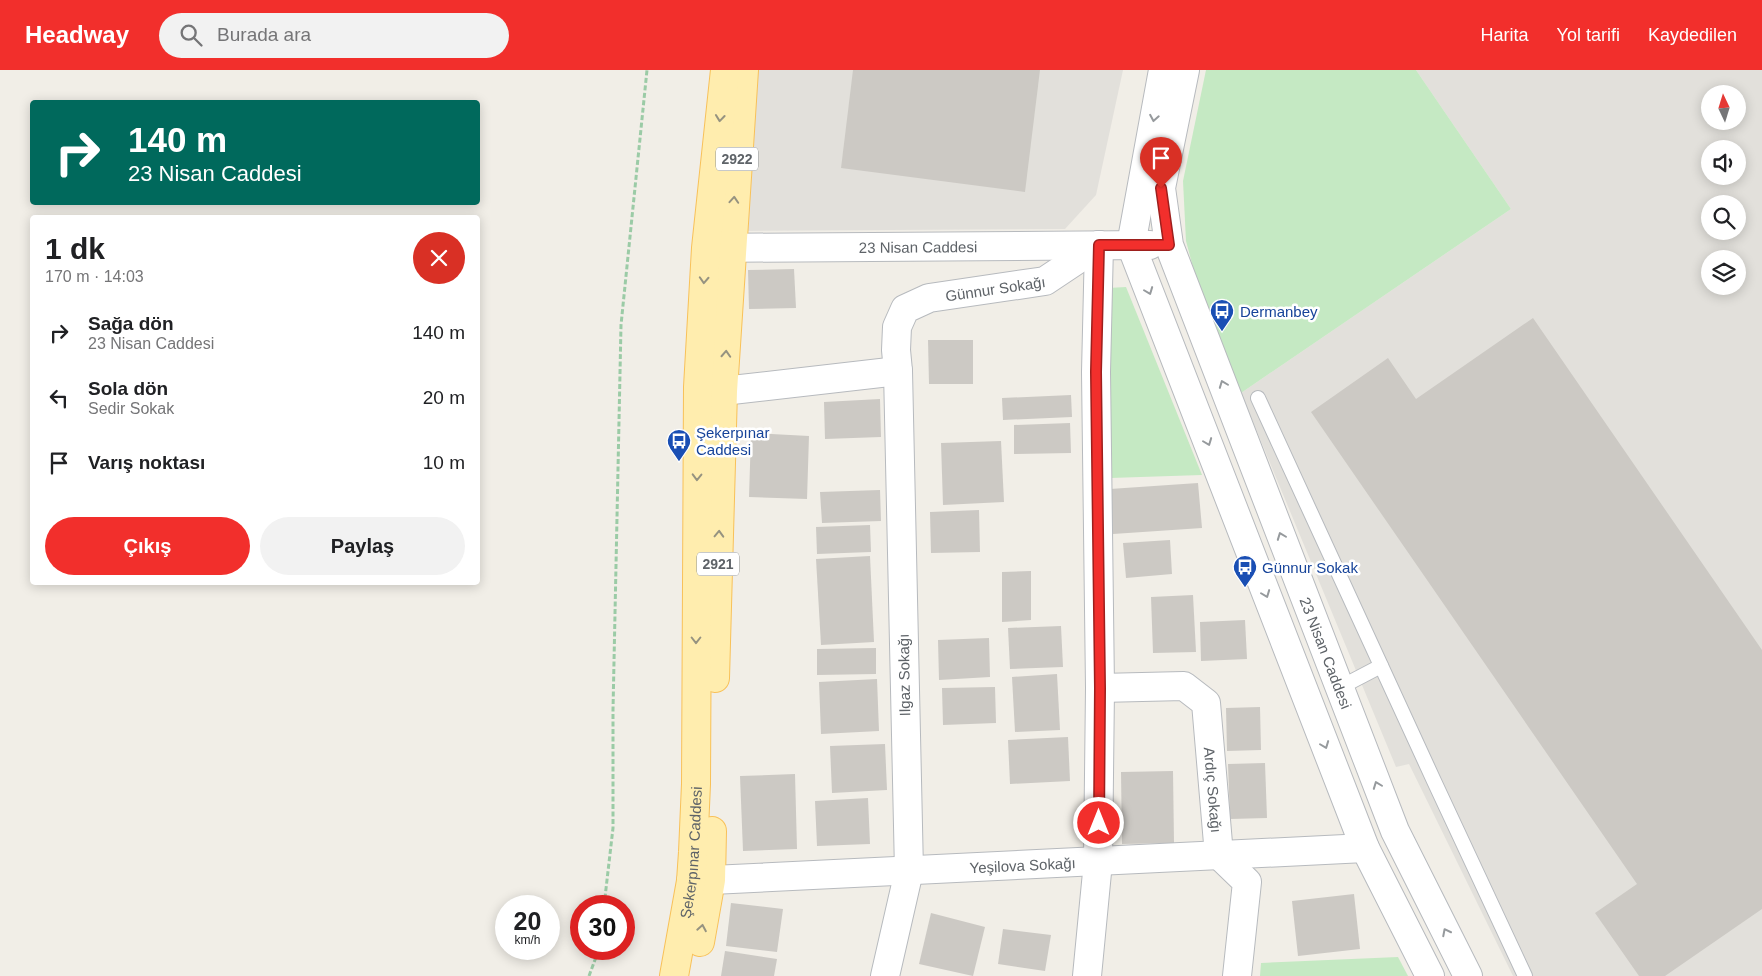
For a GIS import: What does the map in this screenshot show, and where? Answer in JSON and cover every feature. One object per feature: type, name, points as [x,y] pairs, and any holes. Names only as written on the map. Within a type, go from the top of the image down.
[{"type":"main road","name":"Şekerpınar Caddesi","points":[[693,976],[715,656],[723,391],[718,248],[725,70]]},
{"type":"main road","name":"2922","points":[[718,248],[744,70]]},
{"type":"main road","name":"Şekerpınar Caddesi","points":[[674,976],[701,881],[696,784],[698,387],[718,248]]},
{"type":"street","points":[[1163,70],[1131,245],[1365,848],[1430,976]]},
{"type":"street","points":[[1169,245],[1161,188],[1185,70]]},
{"type":"street","points":[[1087,976],[1098,862],[1100,688],[1096,372],[1099,245]]},
{"type":"street","name":"Günnur Sokağı","points":[[929,298],[1046,282],[1099,245]]},
{"type":"street","name":"23 Nisan Caddesi","points":[[718,248],[1169,245],[1395,831],[1468,976]]},
{"type":"street","name":"Ilgaz Sokağı","points":[[884,976],[909,871],[896,350],[897,327],[905,309],[929,298]]},
{"type":"street","points":[[723,391],[898,371]]},
{"type":"street","name":"Ardıç Sokağı","points":[[1100,688],[1184,686],[1206,703],[1219,855]]},
{"type":"street","name":"Yeşilova Sokağı","points":[[701,881],[1365,848]]},
{"type":"street","points":[[1219,855],[1247,882],[1237,976]]},
{"type":"lane","points":[[1258,398],[1525,976]]},
{"type":"lane","points":[[1340,688],[1381,666]]},
{"type":"path","points":[[605,895],[613,828],[613,710],[621,325],[647,70]]},
{"type":"path","points":[[589,976],[595,960]]},
{"type":"shaded area","points":[[748,70],[1123,70],[1096,195],[1065,229],[739,231]]},
{"type":"shaded area","points":[[1416,70],[1762,70],[1762,976],[1513,976],[1409,764],[1396,767],[1241,393],[1511,209]]},
{"type":"green space","points":[[1206,70],[1416,70],[1511,209],[1241,393],[1194,271],[1186,241],[1183,181]]},
{"type":"green space","points":[[1126,287],[1202,475],[1110,478],[1108,288]]},
{"type":"green space","points":[[1398,957],[1408,976],[1260,976],[1261,963]]},
{"type":"building","points":[[853,70],[1040,70],[1025,192],[841,168]]},
{"type":"building","points":[[794,269],[796,308],[749,309],[748,270]]},
{"type":"building","points":[[1533,318],[1762,650],[1762,909],[1665,976],[1639,976],[1595,913],[1637,884],[1311,412],[1388,358],[1416,399]]},
{"type":"building","points":[[928,340],[973,340],[973,384],[929,384]]},
{"type":"building","points":[[1071,395],[1072,417],[1003,420],[1002,398]]},
{"type":"building","points":[[880,399],[881,437],[825,439],[824,402]]},
{"type":"building","points":[[1070,423],[1071,453],[1014,454],[1014,425]]},
{"type":"building","points":[[751,433],[809,436],[807,499],[749,497]]},
{"type":"building","points":[[1001,441],[1004,502],[943,505],[941,443]]},
{"type":"building","points":[[1198,483],[1202,528],[1113,534],[1110,489]]},
{"type":"building","points":[[880,490],[881,521],[822,523],[820,492]]},
{"type":"building","points":[[979,510],[980,552],[931,553],[930,512]]},
{"type":"building","points":[[870,525],[871,552],[817,554],[816,527]]},
{"type":"building","points":[[1170,540],[1172,574],[1126,578],[1123,543]]},
{"type":"building","points":[[870,556],[874,642],[821,645],[816,559]]},
{"type":"building","points":[[1031,571],[1031,620],[1002,622],[1002,572]]},
{"type":"building","points":[[1193,595],[1196,652],[1153,653],[1151,597]]},
{"type":"building","points":[[1245,620],[1247,659],[1201,661],[1200,622]]},
{"type":"building","points":[[1061,626],[1063,667],[1010,669],[1008,628]]},
{"type":"building","points":[[989,638],[990,677],[939,680],[938,640]]},
{"type":"building","points":[[876,648],[876,674],[817,675],[817,649]]},
{"type":"building","points":[[1057,674],[1060,730],[1015,732],[1012,677]]},
{"type":"building","points":[[877,679],[879,731],[821,734],[819,682]]},
{"type":"building","points":[[995,687],[996,723],[943,725],[942,688]]},
{"type":"building","points":[[1260,707],[1261,750],[1227,751],[1226,708]]},
{"type":"building","points":[[1068,737],[1070,781],[1010,784],[1008,740]]},
{"type":"building","points":[[885,744],[887,790],[832,793],[830,746]]},
{"type":"building","points":[[1265,763],[1267,818],[1230,819],[1228,764]]},
{"type":"building","points":[[1173,771],[1174,843],[1122,844],[1121,772]]},
{"type":"building","points":[[795,774],[797,849],[743,851],[740,776]]},
{"type":"building","points":[[868,798],[870,844],[817,846],[815,801]]},
{"type":"building","points":[[1354,894],[1360,949],[1298,956],[1292,901]]},
{"type":"building","points":[[731,903],[783,909],[777,952],[726,946]]},
{"type":"building","points":[[931,913],[985,927],[973,976],[919,964]]},
{"type":"building","points":[[1003,929],[1051,935],[1045,971],[998,964]]},
{"type":"building","points":[[725,951],[777,959],[774,976],[721,976]]},
{"type":"place","name":"Dermanbey","points":[[1222,332]]},
{"type":"place","name":"Şekerpınar Caddesi","points":[[679,462]]},
{"type":"place","name":"Günnur Sokak","points":[[1245,588]]},
{"type":"route","points":[[1099,823],[1100,688],[1096,372],[1099,245],[1169,245],[1161,188]]}]
